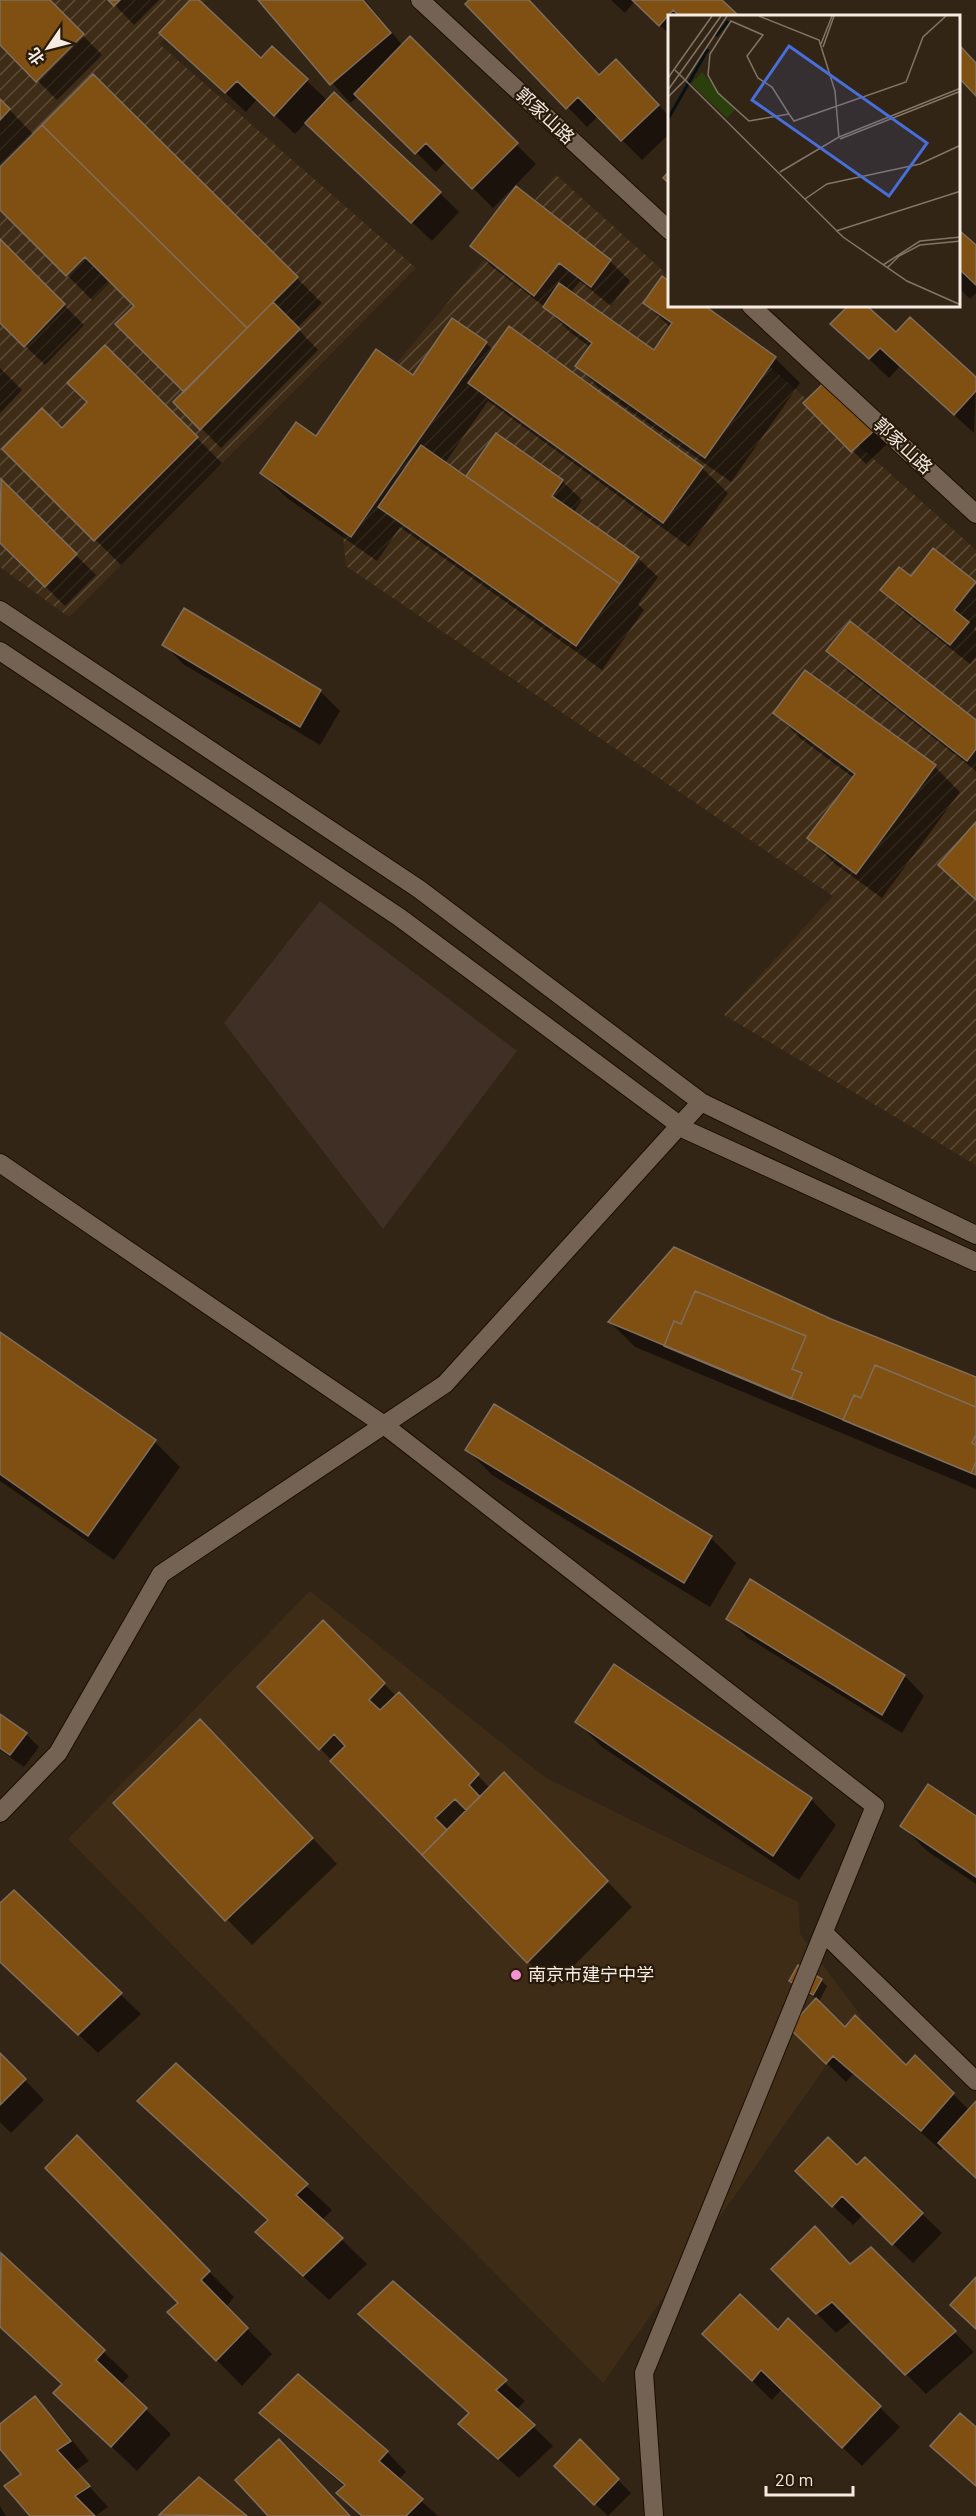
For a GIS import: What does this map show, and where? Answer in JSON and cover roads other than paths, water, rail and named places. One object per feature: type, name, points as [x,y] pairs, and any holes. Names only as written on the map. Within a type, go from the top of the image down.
[{"type":"street","name":"郭家山路","points":[[420,0],[668,229]]},
{"type":"street","name":"郭家山路","points":[[753,308],[976,514]]},
{"type":"street","points":[[0,610],[419,889],[701,1102],[976,1235]]},
{"type":"street","points":[[0,651],[399,917],[686,1130],[976,1262]]},
{"type":"street","points":[[0,1813],[58,1753],[130,1623],[160,1574],[445,1384],[701,1102]]},
{"type":"street","points":[[0,1163],[384,1425],[876,1806],[644,2373],[654,2516]]},
{"type":"street","points":[[824,1933],[976,2081]]},
{"type":"place","name":"南京市建宁中学","points":[[516,1975]]}]
